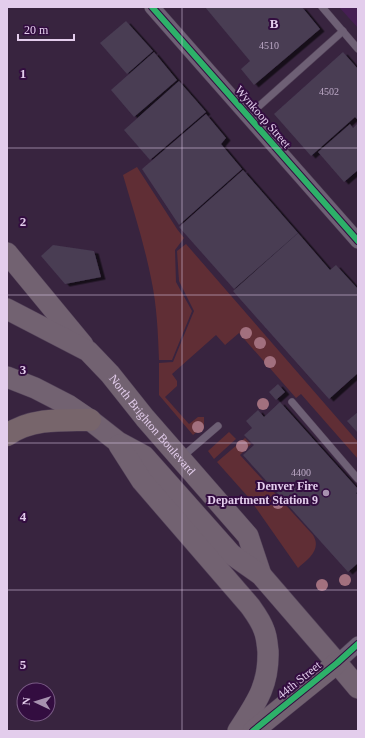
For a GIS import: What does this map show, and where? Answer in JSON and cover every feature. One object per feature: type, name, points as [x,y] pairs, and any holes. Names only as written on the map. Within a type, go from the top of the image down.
[{"type":"highway","points":[[7,435],[13,430],[31,423],[64,420],[90,420]]},
{"type":"main road","points":[[7,253],[88,351]]},
{"type":"main road","name":"North Brighton Boulevard","points":[[7,309],[88,351],[110,374],[248,536],[261,575]]},
{"type":"main road","name":"North Brighton Boulevard","points":[[7,377],[56,398],[90,420],[118,442],[144,456],[231,554],[261,575],[358,688]]},
{"type":"main road","points":[[118,442],[142,481],[250,606],[260,619],[265,630],[268,661],[264,686],[251,712],[238,731]]},
{"type":"main road","name":"44th Street","points":[[253,731],[337,663]]},
{"type":"main road","points":[[260,731],[273,714]]},
{"type":"street","name":"Wynkoop Street","points":[[152,7],[358,241]]},
{"type":"street","name":"44th Street","points":[[337,663],[358,644]]},
{"type":"lane","points":[[322,7],[358,49]]},
{"type":"lane","points":[[248,116],[343,32]]},
{"type":"lane","points":[[292,402],[358,479]]},
{"type":"lane","points":[[181,458],[218,426]]},
{"type":"shaded area","points":[[339,7],[358,7],[358,28]]},
{"type":"shaded area","points":[[137,167],[184,238],[175,250],[176,282],[192,311],[172,360],[159,360],[158,330],[153,288],[142,239],[123,175]]},
{"type":"shaded area","points":[[186,244],[358,442],[358,459],[301,394],[296,398],[239,333],[225,345],[216,335],[172,374],[177,381],[177,386],[165,397],[189,424],[198,417],[204,417],[204,426],[193,435],[159,395],[159,363],[173,362],[194,311],[179,281],[177,251]]},
{"type":"shaded area","points":[[229,432],[236,439],[214,459],[208,451]]},
{"type":"shaded area","points":[[245,438],[251,444],[240,455],[313,535],[316,545],[315,550],[313,554],[298,568],[249,498],[217,462]]},
{"type":"building","points":[[205,7],[302,7],[320,29],[254,85],[241,69],[250,61]]},
{"type":"building","points":[[126,21],[153,51],[127,74],[100,43]]},
{"type":"building","points":[[154,52],[177,80],[134,117],[111,90]]},
{"type":"building","points":[[343,52],[358,69],[358,120],[355,117],[311,156],[274,114]]},
{"type":"building","points":[[179,81],[206,112],[150,160],[124,130]]},
{"type":"building","points":[[206,114],[226,138],[221,144],[242,169],[179,225],[142,169]]},
{"type":"building","points":[[358,123],[358,170],[344,182],[318,152],[350,124],[353,128]]},
{"type":"building","points":[[243,170],[298,233],[234,289],[179,227]]},
{"type":"building","points":[[298,233],[330,270],[336,265],[358,289],[358,373],[329,399],[233,291]]},
{"type":"building","points":[[53,245],[94,251],[101,277],[65,284],[41,256]]},
{"type":"building","points":[[278,384],[285,392],[276,400],[269,392]]},
{"type":"building","points":[[280,402],[358,489],[358,492],[356,493],[358,495],[358,563],[348,572],[243,455],[254,445],[244,435],[252,428],[246,421],[258,410],[264,417]]},
{"type":"building","points":[[358,412],[358,433],[347,421]]},
{"type":"cycle path","points":[[152,7],[358,241]]},
{"type":"cycle path","points":[[253,731],[337,663],[358,644]]},
{"type":"place","name":"Denver Fire Department Station 9","points":[[326,493]]}]
